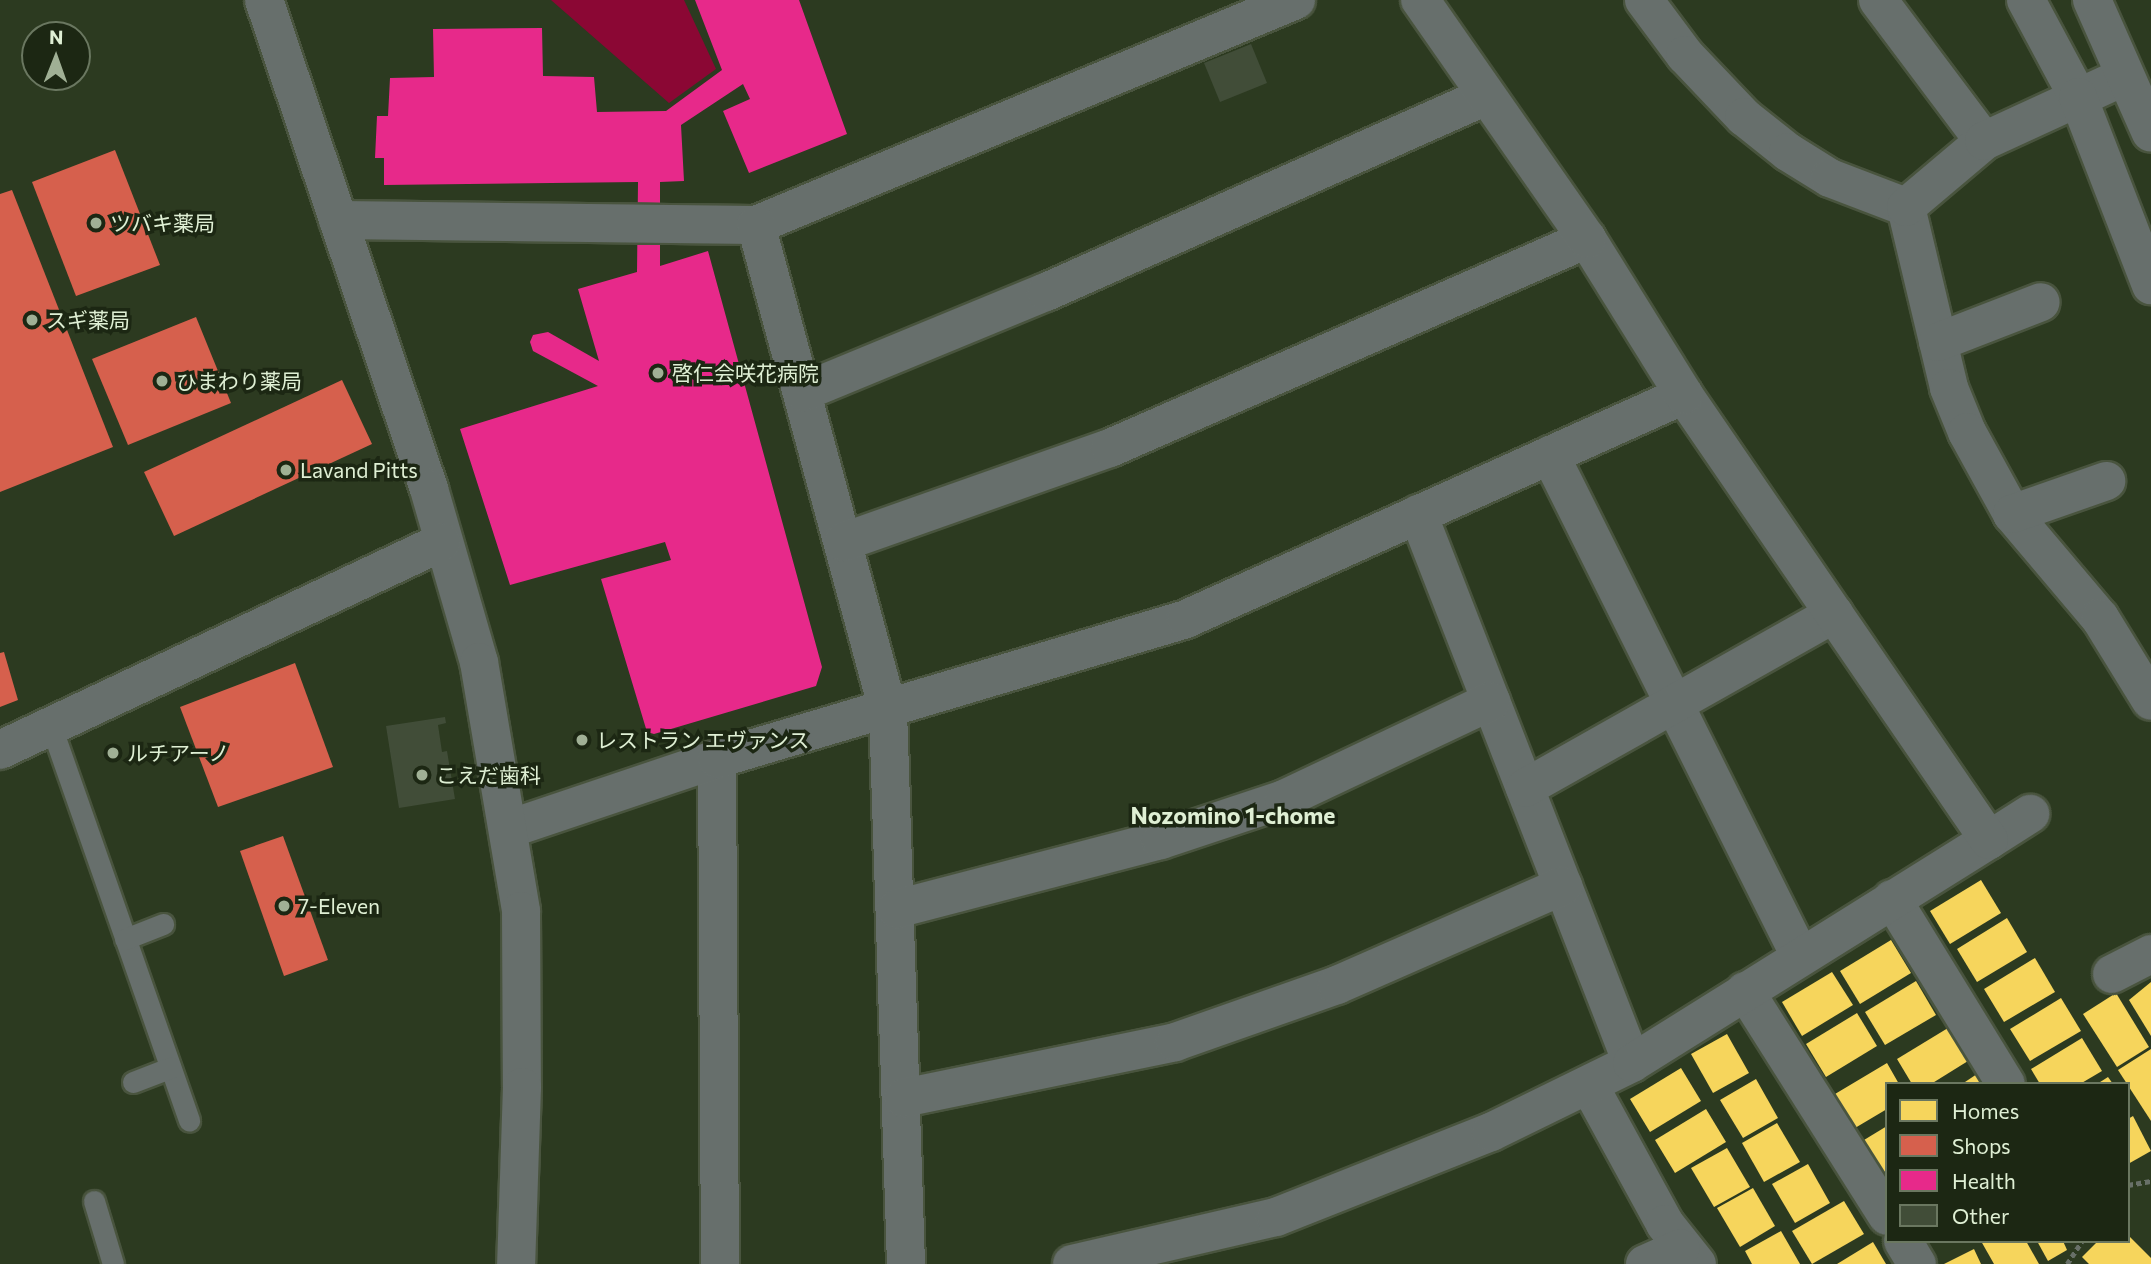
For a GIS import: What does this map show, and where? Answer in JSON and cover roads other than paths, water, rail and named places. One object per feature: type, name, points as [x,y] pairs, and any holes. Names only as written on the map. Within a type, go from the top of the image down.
[{"type":"street","points":[[264,0],[429,489],[442,542],[464,600],[479,662],[521,911],[522,1087],[516,1264]]},
{"type":"street","points":[[338,219],[756,225],[1296,0]]},
{"type":"street","points":[[1420,0],[1484,97],[1587,239],[1684,395],[1989,840]]},
{"type":"street","points":[[1644,0],[1685,55],[1744,117],[1788,152],[1830,178],[1906,207]]},
{"type":"street","points":[[1878,0],[1984,141]]},
{"type":"street","points":[[2026,0],[2078,97],[2151,285]]},
{"type":"street","points":[[2092,0],[2151,132]]},
{"type":"street","points":[[1906,207],[1984,141],[2125,76]]},
{"type":"street","points":[[803,392],[1046,292],[1484,97]]},
{"type":"street","points":[[1906,207],[1949,388],[1967,432],[2012,514],[2099,618],[2151,701]]},
{"type":"street","points":[[756,225],[888,710],[903,1098],[905,1264]]},
{"type":"street","points":[[843,542],[1110,448],[1587,239]]},
{"type":"street","points":[[1938,342],[2042,302]]},
{"type":"street","points":[[509,829],[717,759],[1186,619],[1684,395]]},
{"type":"street","points":[[1550,455],[1800,956]]},
{"type":"street","points":[[2012,514],[2106,481]]},
{"type":"street","points":[[1418,514],[1632,1063]]},
{"type":"street","points":[[0,750],[442,542]]},
{"type":"street","points":[[1525,788],[1834,614]]},
{"type":"street","points":[[896,909],[1161,839],[1284,799],[1491,701]]},
{"type":"street","points":[[717,759],[720,1264]]},
{"type":"street","points":[[1072,1264],[1276,1217],[1466,1142],[1589,1085],[1632,1063],[2030,814]]},
{"type":"street","points":[[903,1098],[1175,1042],[1337,985],[1563,886]]},
{"type":"street","points":[[1892,899],[2006,1082]]},
{"type":"street","points":[[2112,974],[2151,954]]},
{"type":"street","points":[[1745,991],[1885,1213]]},
{"type":"street","points":[[1589,1085],[1689,1256],[1645,1264]]},
{"type":"lane","points":[[51,726],[189,1121]]},
{"type":"lane","points":[[125,939],[163,924]]},
{"type":"lane","points":[[133,1082],[170,1068]]},
{"type":"lane","points":[[94,1201],[113,1264]]},
{"type":"place","name":"ツバキ薬局","points":[[96,223]]},
{"type":"place","name":"スギ薬局","points":[[32,320]]},
{"type":"place","name":"啓仁会咲花病院","points":[[658,373]]},
{"type":"place","name":"ひまわり薬局","points":[[162,381]]},
{"type":"place","name":"Lavand Pitts","points":[[286,470]]},
{"type":"place","name":"レストラン エヴァンス","points":[[582,740]]},
{"type":"place","name":"ルチアーノ","points":[[113,753]]},
{"type":"place","name":"こえだ歯科","points":[[422,775]]},
{"type":"place","name":"7-Eleven","points":[[284,906]]},
{"type":"district","name":"Nozomino 1-chome","points":[[1233,815]]}]
